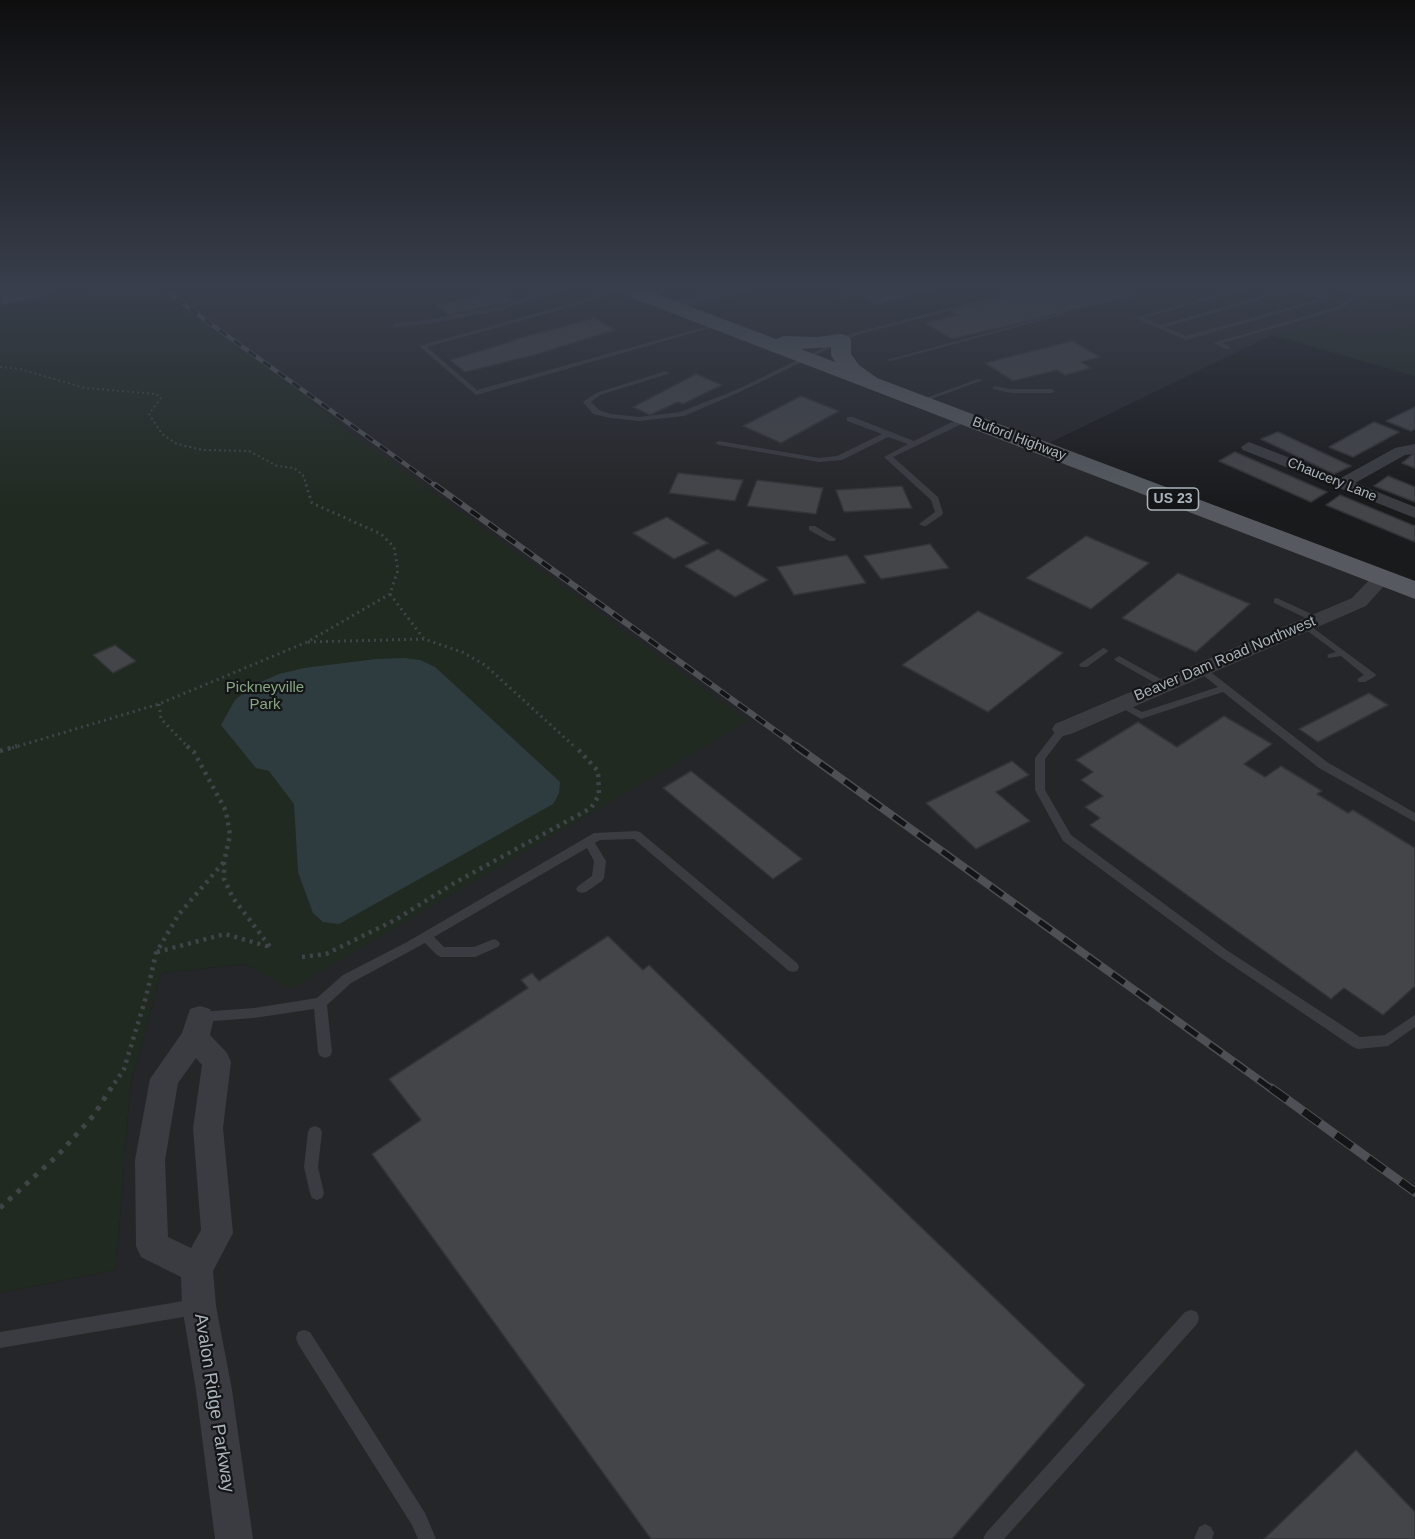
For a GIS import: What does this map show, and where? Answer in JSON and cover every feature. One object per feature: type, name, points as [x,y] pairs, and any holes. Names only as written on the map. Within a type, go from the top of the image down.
[{"type":"main road","name":"Buford Highway","points":[[813,360],[1415,591]]},
{"type":"main road","points":[[845,360],[852,369],[876,384]]},
{"type":"street","name":"Chaucery Lane","points":[[1249,447],[1415,513]]},
{"type":"street","points":[[1342,484],[1401,451],[1415,449]]},
{"type":"street","name":"Beaver Dam Road Northwest","points":[[1063,729],[1359,602],[1380,579]]},
{"type":"street","points":[[197,1027],[217,1062],[208,1128],[217,1233],[197,1268],[152,1246],[150,1160],[164,1079],[197,1027]]},
{"type":"street","name":"Avalon Ridge Parkway","points":[[197,1268],[199,1306],[214,1390],[234,1539]]},
{"type":"lane","points":[[438,360],[476,393],[594,360]]},
{"type":"lane","points":[[666,372],[598,394],[587,402],[596,412],[611,416],[639,419],[681,414],[738,391],[800,360]]},
{"type":"lane","points":[[921,401],[980,380]]},
{"type":"lane","points":[[995,388],[1011,391],[1052,390]]},
{"type":"lane","points":[[923,524],[939,513],[935,499],[888,457],[965,418]]},
{"type":"lane","points":[[850,419],[914,444]]},
{"type":"lane","points":[[719,443],[819,460],[839,458],[888,434]]},
{"type":"lane","points":[[812,528],[832,539]]},
{"type":"lane","points":[[1277,601],[1311,623],[1371,675],[1362,680]]},
{"type":"lane","points":[[1084,665],[1103,651]]},
{"type":"lane","points":[[1332,656],[1343,653]]},
{"type":"lane","points":[[1119,659],[1165,685]]},
{"type":"lane","points":[[1201,669],[1323,765],[1415,818]]},
{"type":"lane","points":[[1120,704],[1141,716],[1224,688]]},
{"type":"lane","points":[[1063,729],[1040,758],[1040,790],[1067,838],[1224,954],[1358,1043],[1388,1040],[1415,1020]]},
{"type":"lane","points":[[197,1027],[254,1013],[320,1004],[347,979],[598,836],[636,835],[793,967]]},
{"type":"lane","points":[[582,889],[598,878],[600,861],[589,842]]},
{"type":"lane","points":[[426,936],[441,952],[476,952],[494,944]]},
{"type":"lane","points":[[320,1004],[325,1052]]},
{"type":"lane","points":[[315,1132],[311,1167],[317,1193]]},
{"type":"lane","points":[[0,1340],[199,1306]]},
{"type":"lane","points":[[992,1539],[1191,1318]]},
{"type":"lane","points":[[304,1338],[419,1520],[427,1539]]},
{"type":"path","points":[[0,367],[20,369],[85,388],[156,394],[161,398],[148,414],[162,434],[177,444],[203,450],[249,451],[277,465],[294,468],[303,475],[312,503],[319,508],[368,526],[381,534],[394,548],[398,570],[390,594],[307,642],[159,704],[0,752]]},
{"type":"path","points":[[390,594],[424,639]]},
{"type":"path","points":[[302,957],[326,954],[395,920],[456,882],[591,808],[598,795],[598,771],[571,742],[532,710],[485,665],[462,651],[424,639],[307,642]]},
{"type":"path","points":[[156,952],[225,933],[271,948],[233,898],[224,879],[224,862],[230,835],[226,811],[194,752],[161,719],[159,704]]},
{"type":"path","points":[[0,1208],[66,1147],[94,1115],[124,1069],[146,997],[156,952],[178,914],[224,862]]},
{"type":"shaded area","points":[[260,360],[1221,360],[1045,445],[1415,586],[1415,1539],[0,1539],[0,1293],[116,1270],[130,1088],[161,973],[245,964],[292,989],[354,435]]},
{"type":"shaded area","points":[[404,658],[420,660],[435,667],[560,782],[559,793],[553,804],[339,924],[323,922],[313,913],[298,872],[294,804],[269,771],[256,768],[221,725],[235,700],[254,685],[279,674],[304,668]]},
{"type":"green space","name":"Pickneyville Park","points":[[0,360],[260,360],[354,435],[748,721],[291,989],[245,964],[161,973],[130,1088],[116,1270],[0,1293]]},
{"type":"green space","points":[[1359,360],[1415,360],[1415,376]]},
{"type":"building","points":[[451,360],[514,360],[465,372]]},
{"type":"building","points":[[998,360],[1089,360],[1081,362],[1091,368],[1065,375],[1057,370],[1013,381],[985,363]]},
{"type":"building","points":[[696,374],[722,385],[683,404],[678,402],[650,415],[633,407]]},
{"type":"building","points":[[801,396],[839,411],[781,443],[743,426]]},
{"type":"building","points":[[1415,407],[1415,429],[1411,431],[1386,421]]},
{"type":"building","points":[[1374,422],[1399,432],[1353,457],[1329,447]]},
{"type":"building","points":[[1278,432],[1351,466],[1334,474],[1261,439]]},
{"type":"building","points":[[1235,452],[1327,492],[1311,502],[1219,461]]},
{"type":"building","points":[[1413,454],[1415,455],[1415,468],[1402,463]]},
{"type":"building","points":[[678,473],[743,480],[735,501],[669,493]]},
{"type":"building","points":[[1388,476],[1415,487],[1415,502],[1374,486]]},
{"type":"building","points":[[757,480],[823,488],[816,514],[747,506]]},
{"type":"building","points":[[902,486],[912,508],[844,512],[836,490]]},
{"type":"building","points":[[1340,495],[1415,526],[1415,542],[1326,505]]},
{"type":"building","points":[[667,517],[708,543],[674,559],[633,533]]},
{"type":"building","points":[[1086,536],[1149,563],[1091,609],[1026,578]]},
{"type":"building","points":[[930,544],[949,568],[881,579],[864,556]]},
{"type":"building","points":[[718,549],[768,580],[735,597],[685,566]]},
{"type":"building","points":[[847,555],[866,583],[794,595],[777,567]]},
{"type":"building","points":[[1178,573],[1250,604],[1196,652],[1122,618]]},
{"type":"building","points":[[978,611],[1063,653],[988,712],[902,665]]},
{"type":"building","points":[[115,645],[136,661],[113,673],[93,655]]},
{"type":"building","points":[[1369,693],[1388,705],[1318,742],[1299,729]]},
{"type":"building","points":[[1224,716],[1272,744],[1244,764],[1265,777],[1281,766],[1322,791],[1317,794],[1348,813],[1353,810],[1415,848],[1415,986],[1383,1015],[1344,988],[1331,999],[1090,825],[1100,818],[1085,807],[1103,796],[1081,780],[1093,772],[1076,760],[1138,722],[1177,747]]},
{"type":"building","points":[[1012,761],[1029,775],[996,792],[1030,821],[976,849],[926,803]]},
{"type":"building","points":[[691,771],[802,859],[773,879],[663,788]]},
{"type":"building","points":[[608,936],[643,970],[649,965],[1085,1385],[952,1539],[651,1539],[372,1154],[421,1120],[389,1079],[528,988],[521,980],[532,973],[539,981]]},
{"type":"building","points":[[1356,1450],[1415,1512],[1415,1539],[1264,1539]]},
{"type":"railway","points":[[261,360],[437,487]]},
{"type":"railway","points":[[435,485],[799,748]]},
{"type":"railway","points":[[796,746],[1273,1090]]},
{"type":"railway","points":[[1271,1088],[1415,1192]]}]
